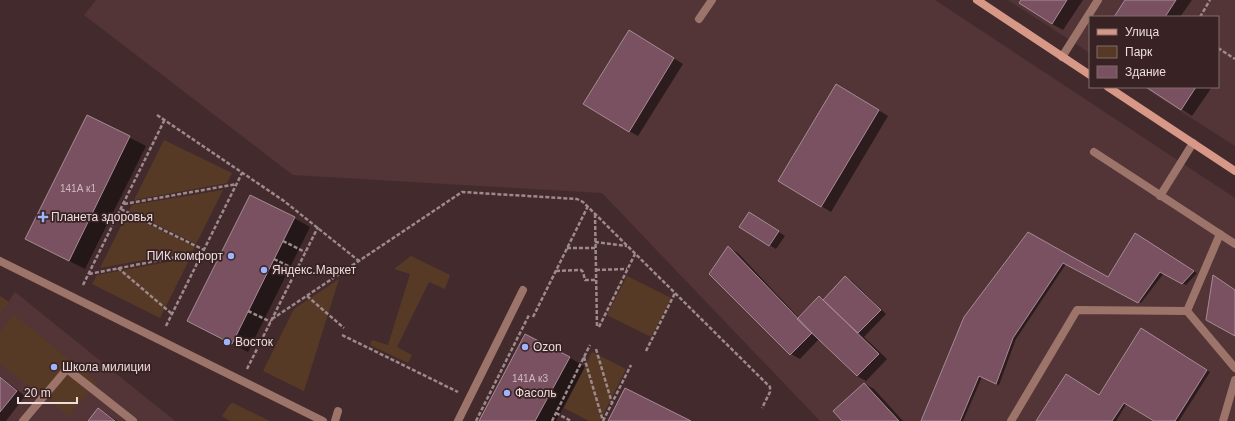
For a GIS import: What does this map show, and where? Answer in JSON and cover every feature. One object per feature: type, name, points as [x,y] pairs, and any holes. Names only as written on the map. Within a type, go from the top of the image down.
[{"type":"street","points":[[699,19],[712,0]]},
{"type":"street","points":[[977,0],[1089,74]]},
{"type":"street","points":[[1062,57],[1098,0]]},
{"type":"street","points":[[1110,88],[1235,171]]},
{"type":"street","points":[[1160,196],[1193,143]]},
{"type":"street","points":[[1094,152],[1235,244]]},
{"type":"street","points":[[1186,311],[1220,234]]},
{"type":"street","points":[[0,260],[323,421]]},
{"type":"street","points":[[458,421],[523,290]]},
{"type":"street","points":[[1011,421],[1077,310],[1186,311],[1235,368]]},
{"type":"street","points":[[23,421],[67,369],[133,421]]},
{"type":"street","points":[[1223,421],[1235,380]]},
{"type":"street","points":[[335,421],[338,411]]},
{"type":"path","points":[[1201,16],[1210,0]]},
{"type":"path","points":[[1219,49],[1235,59]]},
{"type":"path","points":[[157,115],[284,201],[359,260]]},
{"type":"path","points":[[83,285],[165,120]]},
{"type":"path","points":[[166,326],[242,173]]},
{"type":"path","points":[[123,204],[237,184]]},
{"type":"path","points":[[271,320],[359,260],[464,192],[577,199],[588,206],[770,387],[770,392],[762,408]]},
{"type":"path","points":[[533,317],[588,206]]},
{"type":"path","points":[[121,209],[203,251]]},
{"type":"path","points":[[595,213],[598,327],[635,254]]},
{"type":"path","points":[[242,380],[318,227]]},
{"type":"path","points":[[283,241],[305,252]]},
{"type":"path","points":[[595,242],[628,246]]},
{"type":"path","points":[[567,248],[596,248]]},
{"type":"path","points":[[89,274],[203,251]]},
{"type":"path","points":[[274,259],[296,270]]},
{"type":"path","points":[[118,268],[172,314]]},
{"type":"path","points":[[596,270],[628,269]]},
{"type":"path","points":[[556,271],[580,270],[583,272],[585,280],[596,280]]},
{"type":"path","points":[[646,351],[675,293]]},
{"type":"path","points":[[307,296],[344,328]]},
{"type":"path","points":[[248,310],[271,320]]},
{"type":"path","points":[[476,421],[529,315]]},
{"type":"path","points":[[342,335],[484,405]]},
{"type":"path","points":[[552,421],[590,345]]},
{"type":"path","points":[[596,349],[612,403]]},
{"type":"path","points":[[584,356],[603,421]]},
{"type":"path","points":[[603,421],[631,366]]},
{"type":"path","points":[[555,415],[555,421]]},
{"type":"path","points":[[555,415],[571,421]]},
{"type":"shaded area","points":[[96,0],[935,0],[1235,198],[1235,421],[820,421],[602,193],[293,175],[84,15]]},
{"type":"shaded area","points":[[1008,0],[1235,0],[1235,146],[1145,88],[1219,88],[1219,16],[1089,16],[1089,52]]},
{"type":"shaded area","name":"Школа милиции","points":[[15,292],[175,421],[0,421],[0,314]]},
{"type":"green space","points":[[164,140],[232,173],[227,183],[134,200]]},
{"type":"green space","points":[[223,190],[196,244],[129,211],[132,205]]},
{"type":"green space","points":[[127,214],[195,247],[193,251],[100,268]]},
{"type":"green space","points":[[411,256],[450,275],[445,289],[429,282],[397,347],[412,355],[408,363],[370,345],[372,340],[388,345],[410,274],[394,269]]},
{"type":"green space","points":[[190,258],[160,318],[92,284],[97,275]]},
{"type":"green space","points":[[627,276],[671,298],[651,337],[607,315]]},
{"type":"green space","points":[[339,279],[304,391],[263,371],[294,309]]},
{"type":"green space","points":[[0,296],[9,302],[0,314]]},
{"type":"green space","points":[[13,314],[97,382],[69,416],[0,364],[0,333]]},
{"type":"green space","points":[[592,352],[626,369],[600,421],[589,421],[564,408]]},
{"type":"green space","points":[[234,403],[270,421],[230,421],[222,416],[230,404]]},
{"type":"building","points":[[1021,0],[1067,0],[1052,24],[1019,3]]},
{"type":"building","points":[[1125,0],[1176,0],[1166,16],[1115,16]]},
{"type":"building","points":[[629,30],[674,58],[629,132],[583,104]]},
{"type":"building","points":[[836,84],[879,110],[821,207],[778,181]]},
{"type":"building","points":[[1148,88],[1195,88],[1181,110]]},
{"type":"building","points":[[87,115],[130,136],[69,261],[25,239]]},
{"type":"building","points":[[250,195],[295,217],[232,344],[187,321]]},
{"type":"building","points":[[749,212],[779,231],[769,246],[739,227]]},
{"type":"building","points":[[1028,232],[1108,277],[1135,233],[1194,271],[1182,284],[1160,272],[1138,303],[1063,263],[1013,338],[996,384],[979,376],[960,421],[921,421],[964,317]]},
{"type":"building","points":[[728,246],[812,333],[790,355],[709,274]]},
{"type":"building","points":[[1213,275],[1235,290],[1235,336],[1206,320]]},
{"type":"building","points":[[845,276],[881,310],[858,333],[823,300]]},
{"type":"building","points":[[819,296],[879,354],[857,376],[797,319]]},
{"type":"building","points":[[1141,328],[1207,370],[1175,421],[1154,421],[1124,403],[1112,421],[1036,421],[1066,374],[1099,395]]},
{"type":"building","points":[[525,334],[570,357],[535,421],[479,421]]},
{"type":"building","points":[[0,377],[17,391],[0,412]]},
{"type":"building","points":[[864,383],[899,421],[842,421],[833,411]]},
{"type":"building","points":[[625,388],[691,421],[608,421]]},
{"type":"building","points":[[98,408],[115,421],[88,421]]},
{"type":"place","name":"Планета здоровья","points":[[43,217]]},
{"type":"place","name":"ПИК комфорт","points":[[231,256]]},
{"type":"place","name":"Яндекс.Маркет","points":[[264,270]]},
{"type":"place","name":"Восток","points":[[227,342]]},
{"type":"place","name":"Ozon","points":[[525,347]]},
{"type":"place","name":"Школа милиции","points":[[54,367]]},
{"type":"place","name":"Фасоль","points":[[507,393]]}]
